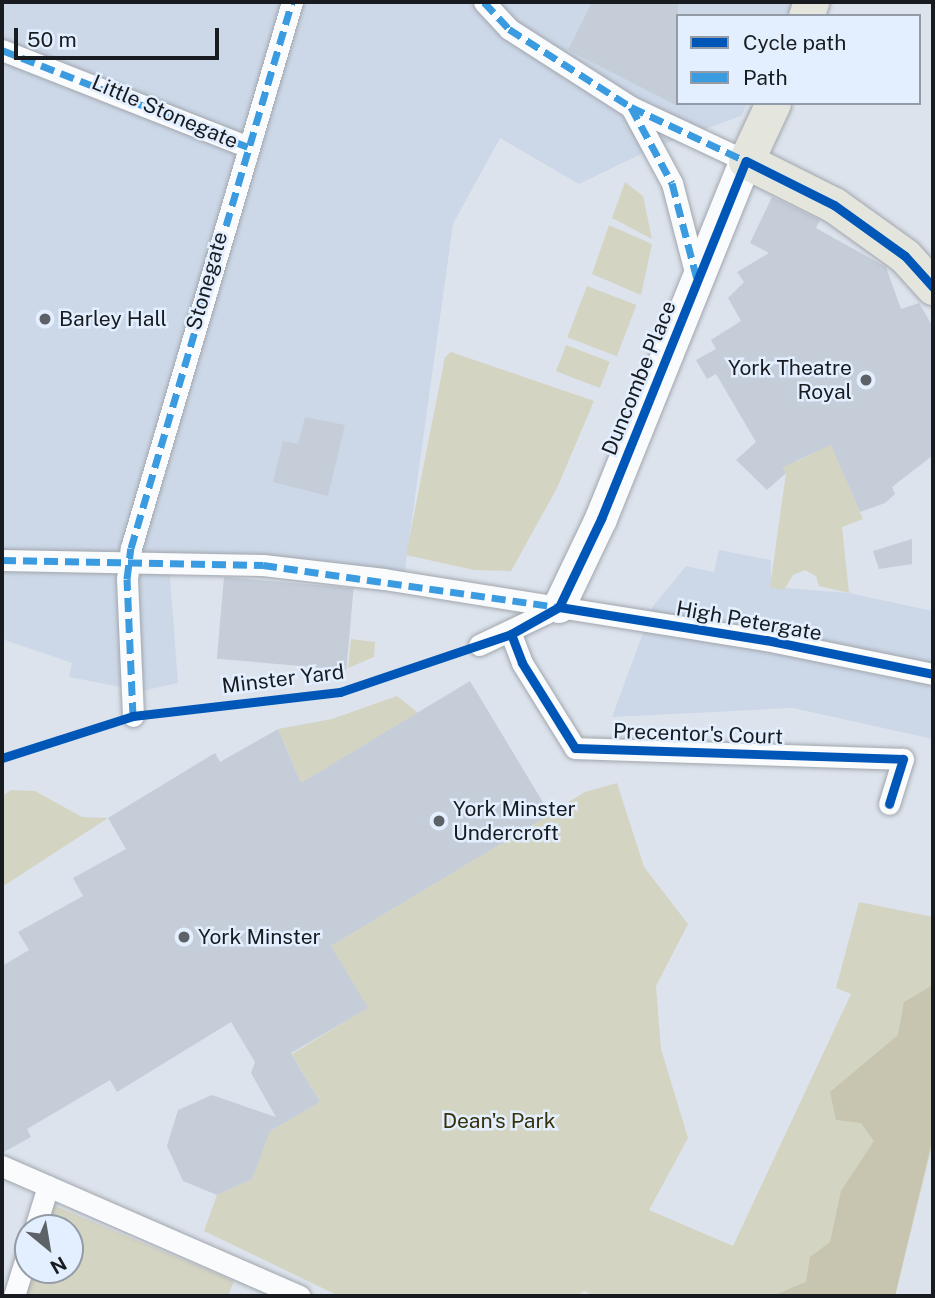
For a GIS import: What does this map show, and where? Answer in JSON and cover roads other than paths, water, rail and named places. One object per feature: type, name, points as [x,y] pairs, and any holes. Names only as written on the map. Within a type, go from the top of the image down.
[{"type":"main road","points":[[772,105],[746,161],[834,205],[905,256],[933,287]]},
{"type":"street","name":"Stonegate","points":[[133,716],[128,561],[145,488],[292,2]]},
{"type":"street","points":[[484,2],[509,29],[631,107],[746,161]]},
{"type":"street","name":"Little Stonegate","points":[[2,50],[248,147]]},
{"type":"street","points":[[631,107],[672,183],[698,282]]},
{"type":"street","name":"Duncombe Place","points":[[559,607],[601,519],[746,161]]},
{"type":"street","name":"High Petergate","points":[[2,560],[263,565],[559,607],[766,640],[933,674]]},
{"type":"street","points":[[479,645],[511,634],[559,607]]},
{"type":"street","name":"Precentor's Court","points":[[511,634],[522,663],[575,748],[903,759],[889,804]]},
{"type":"street","points":[[2,1166],[300,1296]]},
{"type":"street","points":[[39,1214],[48,1186]]},
{"type":"place","name":"Barley Hall","points":[[45,319]]},
{"type":"place","name":"York Theatre Royal","points":[[866,380]]},
{"type":"place","name":"York Minster Undercroft","points":[[439,821]]},
{"type":"place","name":"York Minster","points":[[184,937]]},
{"type":"park label","name":"Dean's Park","points":[[499,1121]]}]
